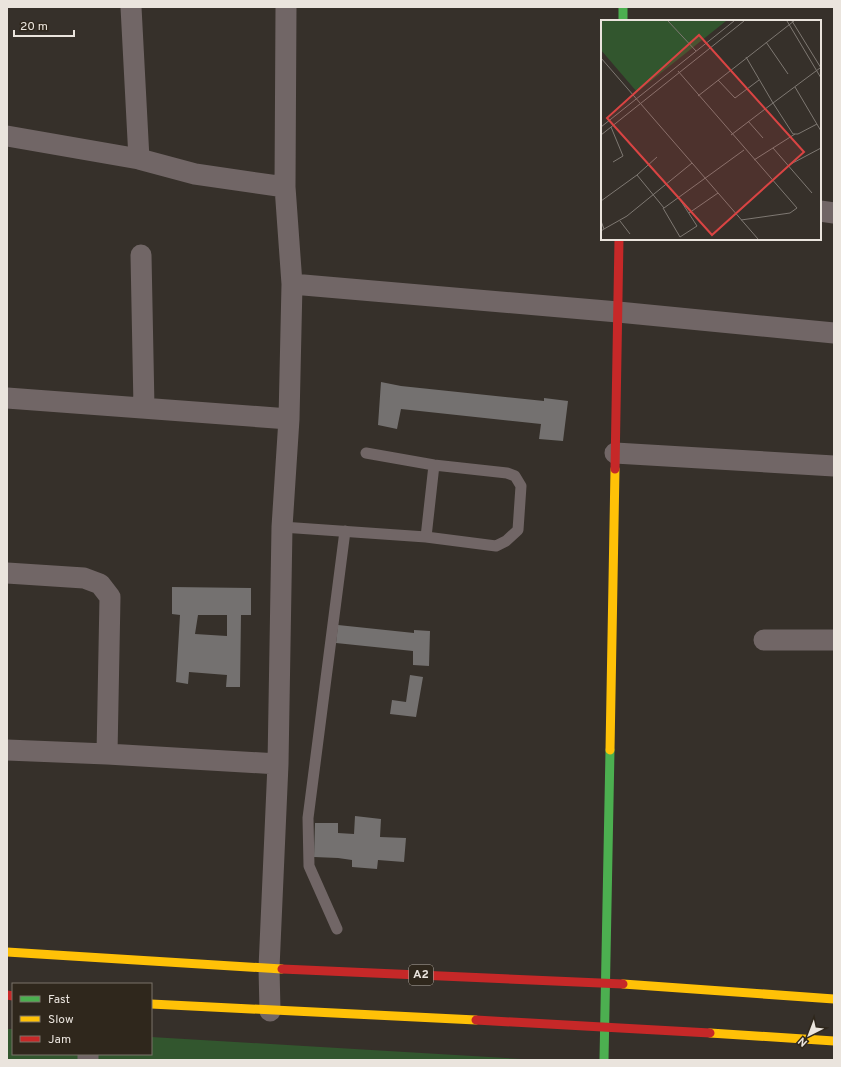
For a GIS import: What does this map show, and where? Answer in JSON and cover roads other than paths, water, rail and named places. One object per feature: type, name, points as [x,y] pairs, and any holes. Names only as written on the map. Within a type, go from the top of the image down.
[{"type":"main road","points":[[623,20],[624,7]]},
{"type":"main road","points":[[604,1060],[619,240]]},
{"type":"main road","name":"A2","points":[[7,952],[269,968],[606,983],[834,999]]},
{"type":"main road","points":[[152,1004],[605,1027],[834,1041]]},
{"type":"street","points":[[131,7],[139,159]]},
{"type":"street","points":[[270,1011],[269,968],[278,764],[282,527],[289,419],[292,284],[285,187],[286,7]]},
{"type":"street","points":[[7,136],[139,159],[195,174],[285,187]]},
{"type":"street","points":[[821,211],[834,213]]},
{"type":"street","points":[[141,255],[144,408]]},
{"type":"street","points":[[292,284],[618,312],[834,333]]},
{"type":"street","points":[[7,398],[289,419]]},
{"type":"street","points":[[615,453],[834,466]]},
{"type":"street","points":[[7,573],[84,578],[100,584],[110,598],[107,754]]},
{"type":"street","points":[[764,640],[834,640]]},
{"type":"street","points":[[7,750],[278,764]]},
{"type":"lane","points":[[282,527],[426,537],[496,546],[506,541],[518,530],[521,486],[515,476],[507,473],[434,465],[366,454]]},
{"type":"lane","points":[[426,537],[434,465]]},
{"type":"lane","points":[[337,929],[309,866],[308,818],[345,532]]}]
